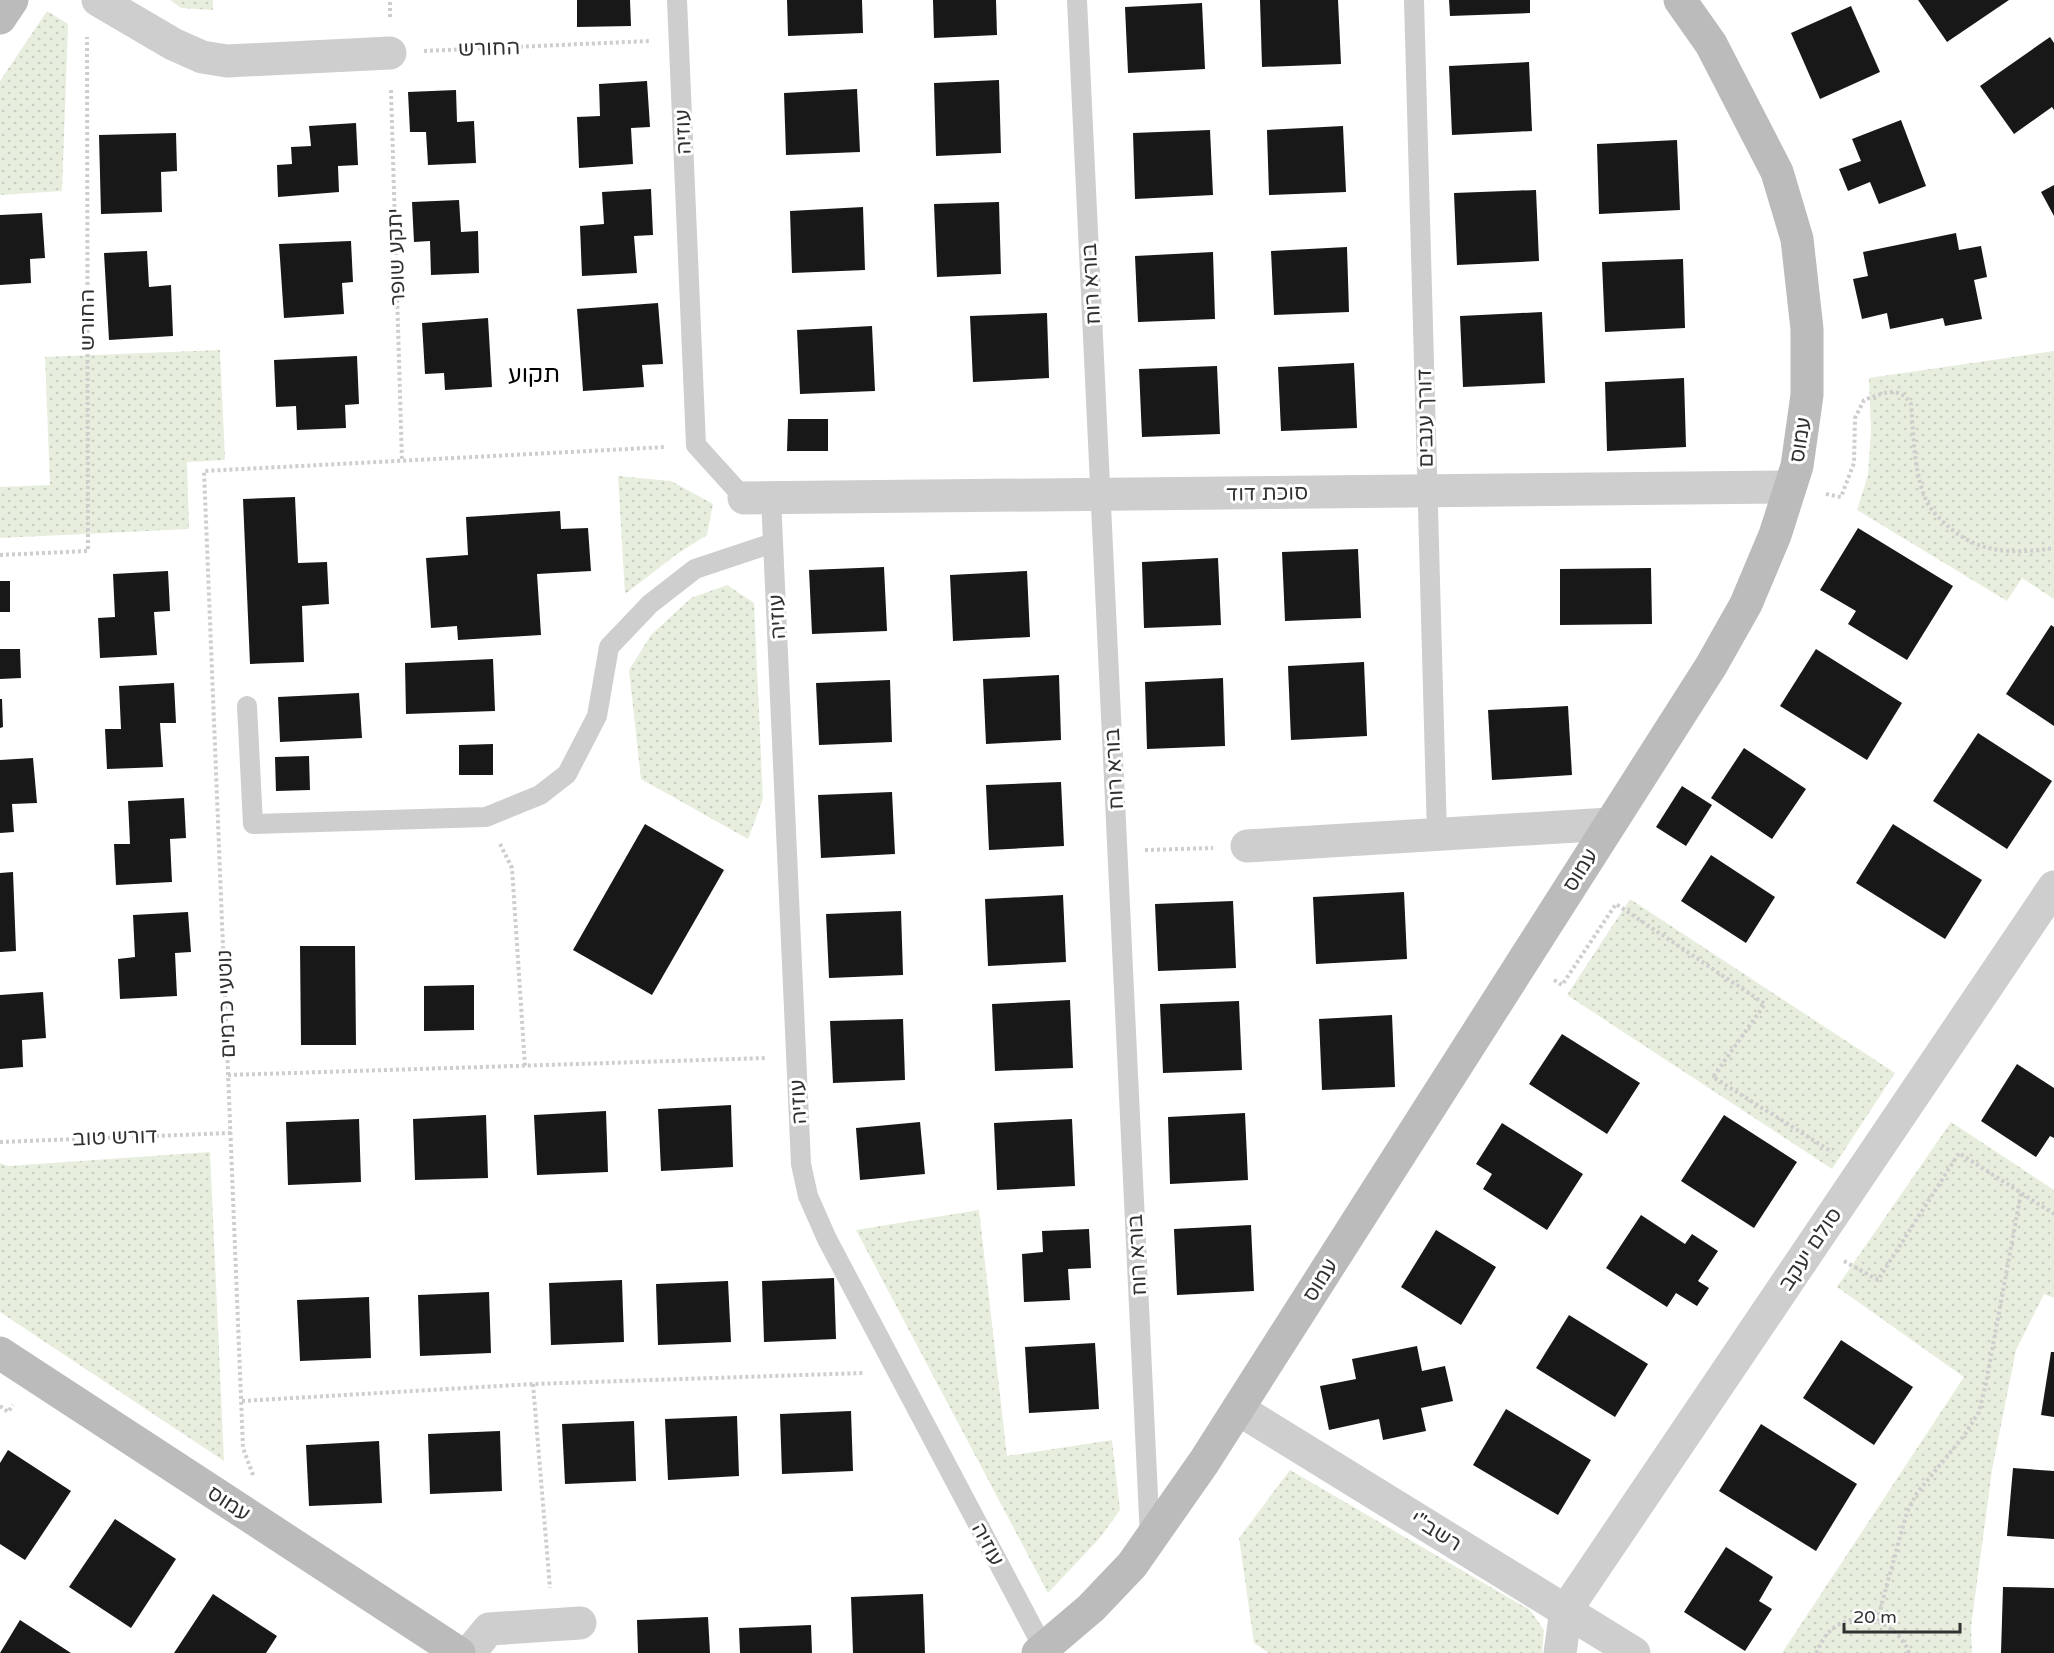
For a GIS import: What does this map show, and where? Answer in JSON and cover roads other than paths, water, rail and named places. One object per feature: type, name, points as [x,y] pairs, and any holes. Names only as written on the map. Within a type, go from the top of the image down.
[{"type":"street","points":[[0,18],[12,0]]},
{"type":"street","points":[[98,0],[173,44],[202,57],[227,61],[390,53]]},
{"type":"street","name":"עמוס","points":[[1041,1651],[1091,1608],[1132,1565],[1204,1462],[1711,666],[1746,604],[1775,535],[1797,466],[1807,395],[1807,329],[1797,239],[1777,172],[1712,44],[1680,0]]},
{"type":"street","name":"סוכת דוד","points":[[757,498],[1790,487]]},
{"type":"street","points":[[1246,846],[1609,824]]},
{"type":"street","name":"סולם יעקב","points":[[1566,1610],[2054,887]]},
{"type":"street","name":"עמוס","points":[[0,1353],[459,1653]]},
{"type":"street","name":"רשב\"י","points":[[1238,1409],[1634,1653]]},
{"type":"street","points":[[1560,1653],[1566,1610]]},
{"type":"street","points":[[469,1653],[489,1629],[567,1624]]},
{"type":"lane","name":"עוזיה","points":[[677,0],[696,445],[757,498],[773,543],[801,1164],[808,1196],[827,1239],[1041,1651]]},
{"type":"lane","name":"בורא רוח","points":[[1077,0],[1150,1538]]},
{"type":"lane","name":"דורך ענבים","points":[[1414,0],[1437,835]]},
{"type":"lane","points":[[247,706],[252,824],[486,817],[540,795],[567,774],[597,716],[609,647],[650,604],[695,569],[773,543]]},
{"type":"district","name":"תקוע","points":[[534,374]]}]
